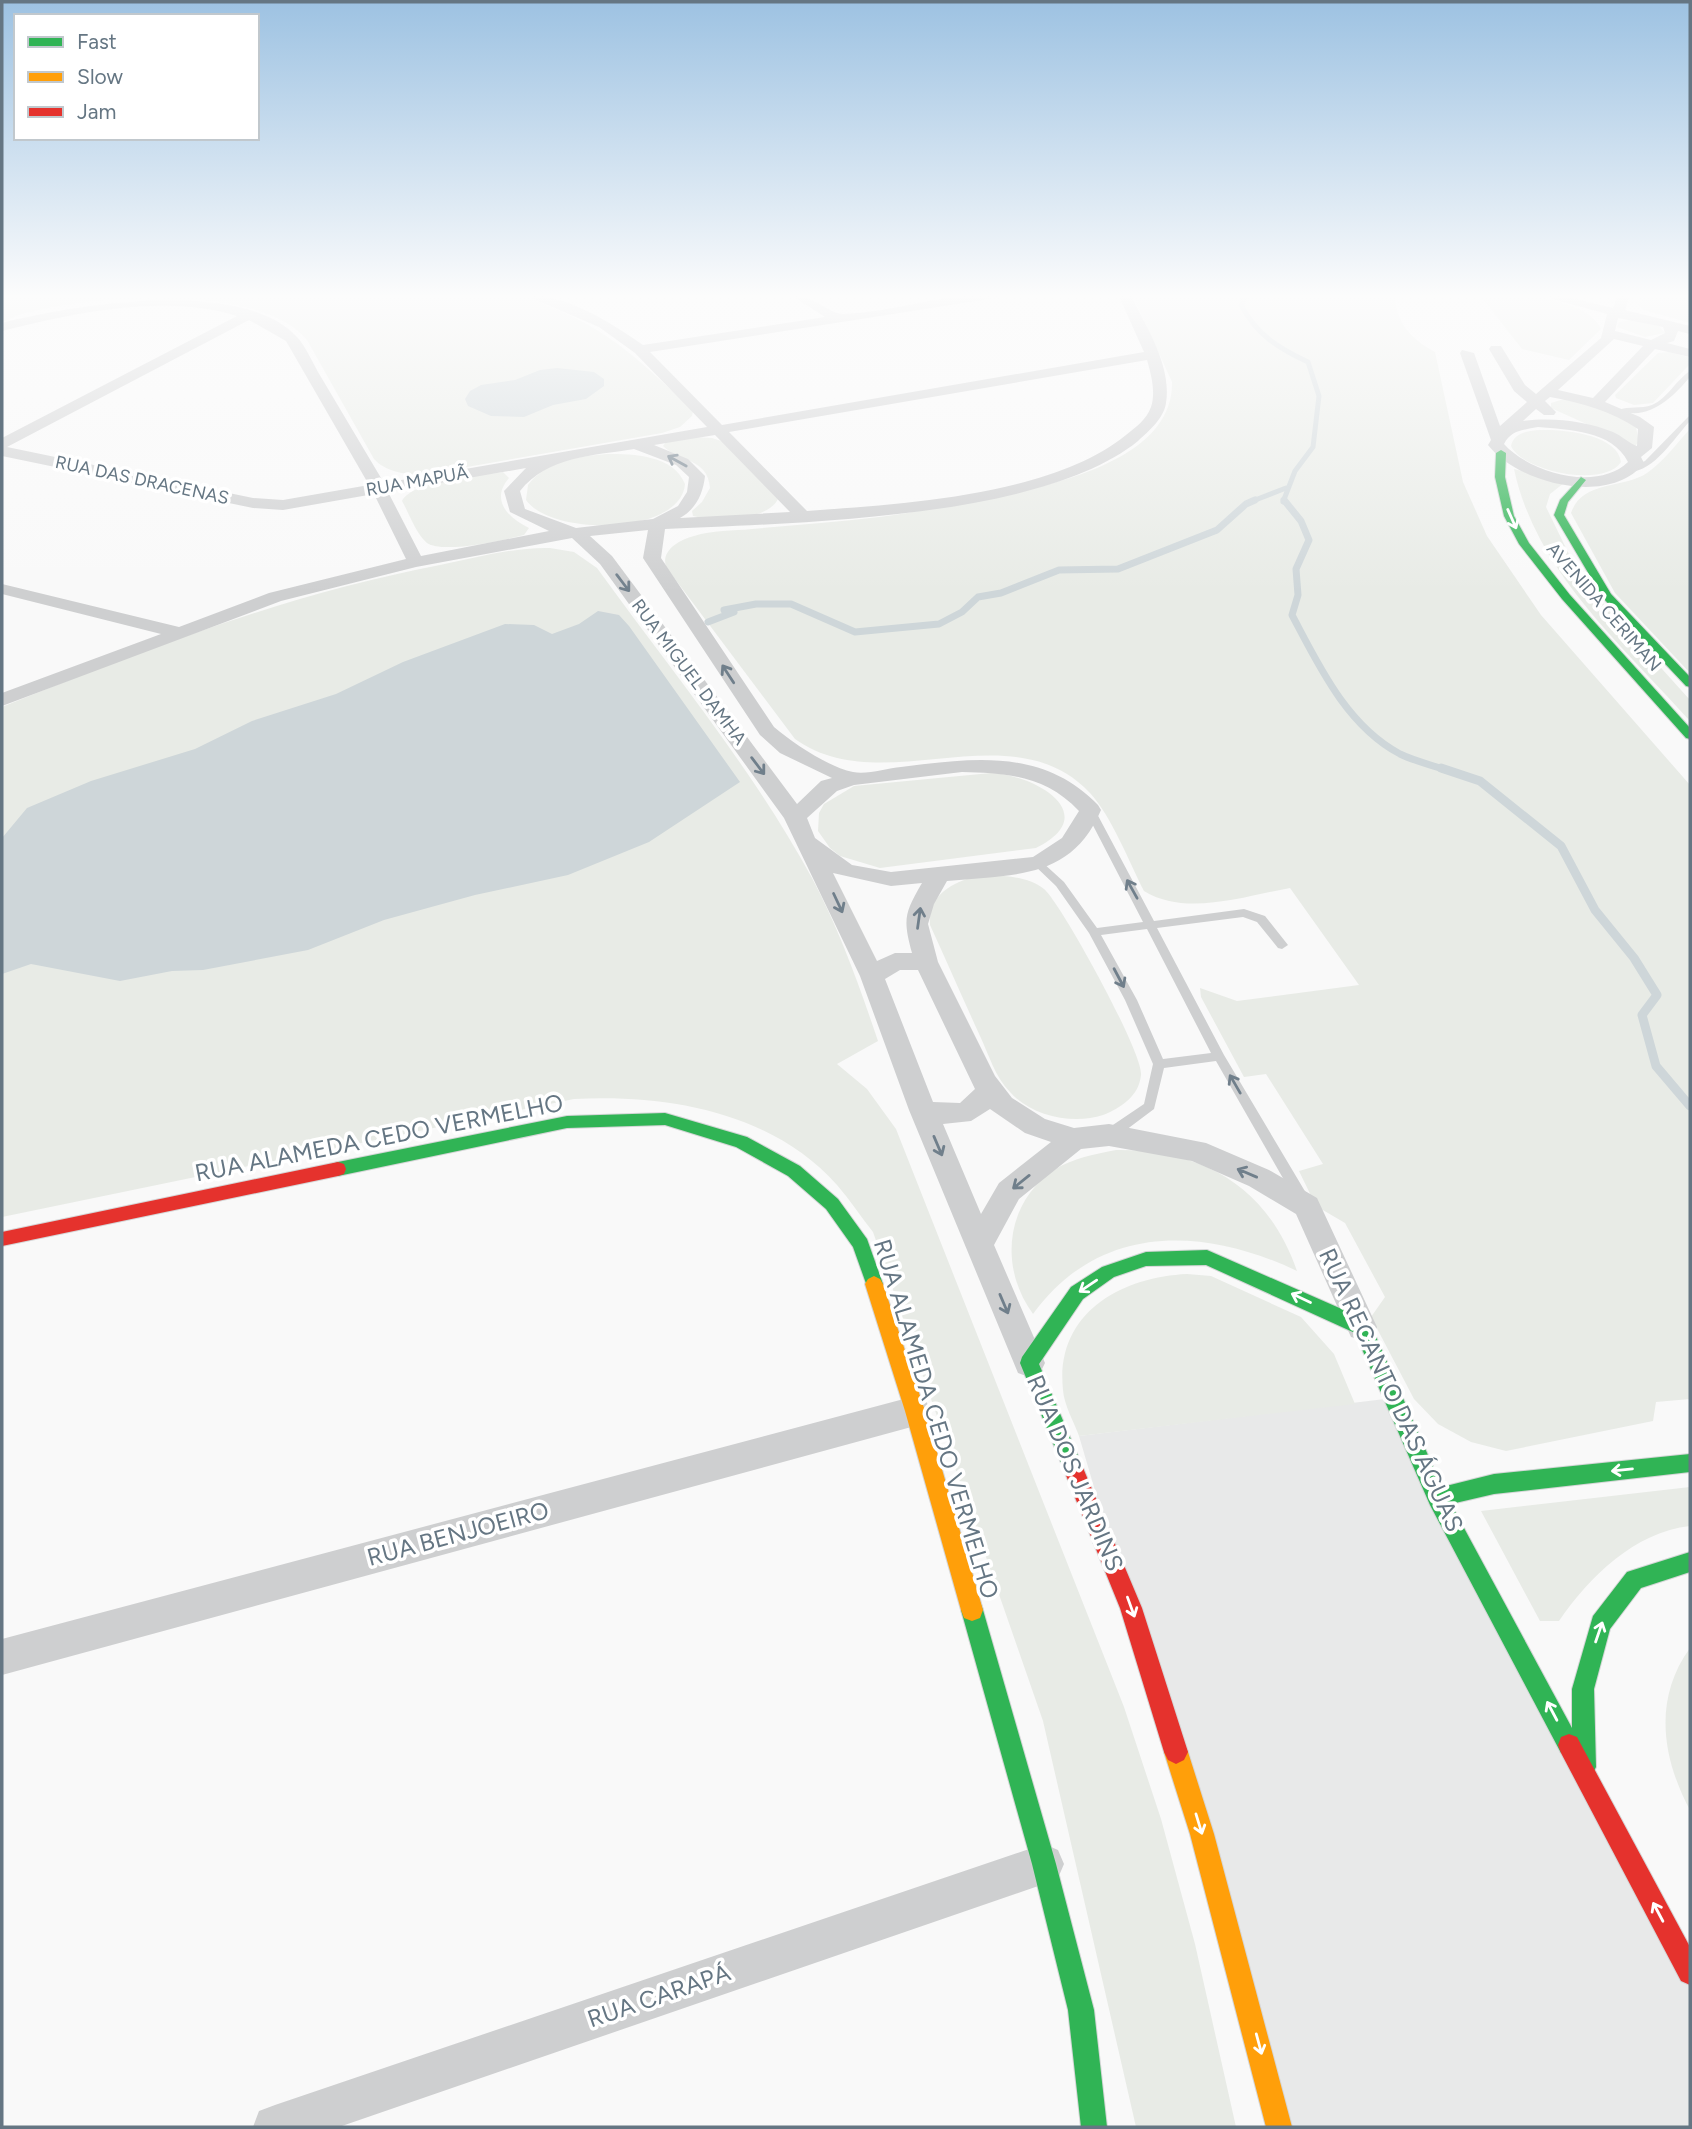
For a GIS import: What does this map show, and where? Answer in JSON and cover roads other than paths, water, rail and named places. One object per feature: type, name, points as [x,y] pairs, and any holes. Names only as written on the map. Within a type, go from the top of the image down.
[{"type":"street","points":[[2,444],[99,393]]},
{"type":"street","points":[[323,393],[378,487],[416,562]]},
{"type":"street","points":[[684,393],[803,516]]},
{"type":"street","points":[[634,444],[927,393]]},
{"type":"street","points":[[2,700],[275,597],[416,562],[567,534],[657,524],[890,511],[1017,489],[1065,476],[1104,459],[1148,424],[1159,405],[1158,393]]},
{"type":"street","points":[[1482,393],[1500,441],[1533,471],[1581,480],[1620,477],[1644,448],[1646,427],[1622,410],[1597,401],[1542,397],[1532,393]]},
{"type":"street","points":[[1500,441],[1546,393]]},
{"type":"street","points":[[1597,401],[1604,393]]},
{"type":"street","points":[[1542,397],[1563,425]]},
{"type":"street","points":[[1500,441],[1516,426],[1538,423],[1563,425],[1607,436],[1632,463]]},
{"type":"street","name":"AVENIDA CERIMAN","points":[[1500,441],[1500,477],[1509,516],[1524,544],[1566,597],[1690,735]]},
{"type":"street","points":[[634,444],[682,462],[697,476],[695,492],[684,509],[657,524]]},
{"type":"street","name":"RUA MAPUÃ","points":[[283,505],[634,444]]},
{"type":"street","name":"RUA DAS DRACENAS","points":[[2,451],[253,503],[283,505]]},
{"type":"street","points":[[552,458],[525,475],[512,491],[518,512],[567,534]]},
{"type":"street","name":"AVENIDA CERIMAN","points":[[1581,480],[1563,502],[1559,515],[1576,548],[1606,596],[1690,684]]},
{"type":"street","name":"RUA MIGUEL DAMHA","points":[[657,524],[652,558],[767,731],[787,749],[851,779]]},
{"type":"street","name":"RUA MIGUEL DAMHA","points":[[567,534],[606,561],[795,817],[806,842]]},
{"type":"street","points":[[2,589],[177,632]]},
{"type":"street","points":[[795,817],[829,786],[851,779],[962,766],[1000,766],[1039,772],[1074,790],[1090,810],[1082,831],[1057,855],[1038,864],[938,876],[891,879],[845,871],[806,842]]},
{"type":"street","name":"RUA DOS JARDINS","points":[[806,842],[872,976],[923,1110],[1131,1608],[1202,1834],[1279,2127]]},
{"type":"street","points":[[938,876],[922,904],[916,924],[926,962],[989,1088],[1002,1105],[1035,1126],[1074,1139],[1109,1135],[1196,1151],[1259,1178],[1307,1206]]},
{"type":"street","points":[[872,976],[895,961],[926,962]]},
{"type":"street","points":[[923,1110],[945,1116],[967,1114],[984,1101],[989,1088]]},
{"type":"street","name":"RUA ALAMEDA CEDO VERMELHO","points":[[2,1239],[567,1122],[665,1119],[741,1142],[793,1171],[832,1204],[861,1244],[915,1411],[1044,1864],[1081,2010],[1094,2127]]},
{"type":"street","points":[[979,1245],[1009,1191],[1074,1139]]},
{"type":"street","name":"RUA RECANTO DAS ÁGUAS","points":[[1307,1206],[1437,1498],[1690,1972]]},
{"type":"street","points":[[1029,1363],[1077,1293],[1108,1272],[1146,1259],[1207,1257],[1362,1327]]},
{"type":"street","name":"RUA BENJOEIRO","points":[[2,1657],[915,1411]]},
{"type":"street","points":[[1437,1498],[1494,1484],[1690,1463]]},
{"type":"street","points":[[1584,1771],[1583,1689],[1601,1624],[1633,1579],[1690,1562]]},
{"type":"street","name":"RUA CARAPÁ","points":[[275,2127],[1044,1864]]},
{"type":"lane","points":[[1622,410],[1643,411],[1663,404],[1672,393]]},
{"type":"lane","points":[[1632,463],[1647,463],[1690,418]]},
{"type":"lane","name":"RUA RECANTO DAS ÁGUAS","points":[[1090,810],[1219,1056],[1307,1206]]},
{"type":"lane","points":[[1038,864],[1060,884],[1094,932],[1131,1000],[1159,1064],[1150,1106],[1109,1135]]},
{"type":"lane","points":[[1094,932],[1244,913],[1261,919],[1282,945]]},
{"type":"lane","points":[[1159,1064],[1219,1056]]},
{"type":"waterway","points":[[1283,502],[1295,471],[1313,447],[1318,393]]},
{"type":"waterway","points":[[1254,500],[1286,488]]},
{"type":"waterway","points":[[724,610],[756,604],[791,604],[855,632],[939,624],[962,612],[978,597],[1001,593],[1059,570],[1118,569],[1217,530],[1246,504],[1254,500]]},
{"type":"waterway","points":[[1250,502],[1254,500]]},
{"type":"waterway","points":[[1284,500],[1301,521],[1309,540],[1296,569],[1298,595],[1292,615],[1324,674],[1350,711],[1381,742],[1400,754],[1446,770]]},
{"type":"waterway","points":[[708,622],[734,612]]},
{"type":"waterway","points":[[1441,768],[1480,781],[1561,846],[1595,910],[1634,958],[1657,995],[1642,1015],[1656,1066],[1690,1106]]}]
